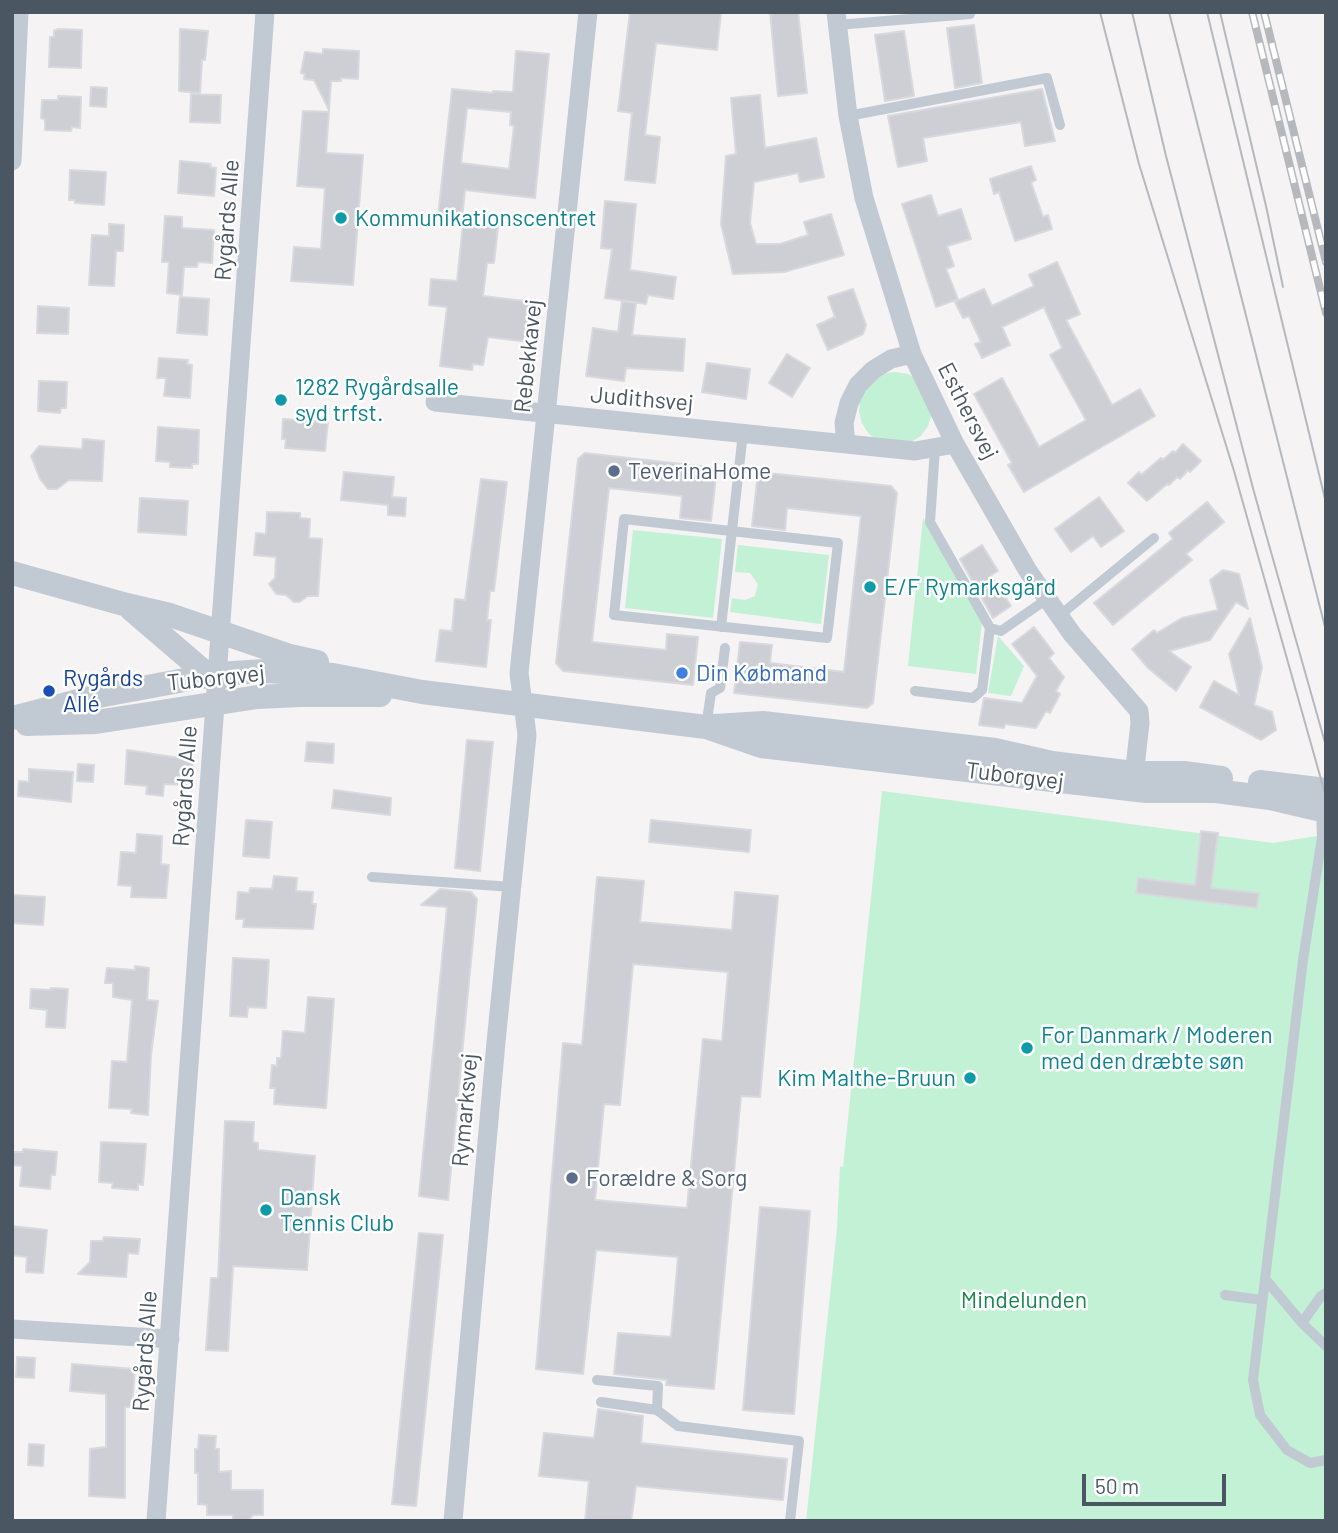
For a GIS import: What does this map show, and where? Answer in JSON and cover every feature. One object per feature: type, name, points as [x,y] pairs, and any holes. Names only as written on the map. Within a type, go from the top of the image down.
[{"type":"street","points":[[12,162],[19,12]]},
{"type":"street","name":"Rygårds Alle","points":[[156,1521],[265,12]]},
{"type":"street","name":"Rebekkavej","points":[[523,705],[519,673],[588,12]]},
{"type":"street","name":"Esthersvej","points":[[836,19],[848,116],[864,198],[912,354],[955,444],[1028,571],[1072,634],[1139,711],[1134,781]]},
{"type":"street","points":[[846,444],[844,423],[849,403],[859,385],[873,370],[891,359],[912,354]]},
{"type":"street","name":"Judithsvej","points":[[435,402],[915,451],[955,444]]},
{"type":"street","points":[[12,573],[170,615],[290,656],[336,666],[422,692]]},
{"type":"street","points":[[127,605],[215,684]]},
{"type":"street","name":"Tuborgvej","points":[[12,725],[96,722],[265,671],[333,675],[422,692],[706,727],[763,723],[995,750],[1134,781],[1184,773],[1323,800]]},
{"type":"street","name":"Tuborgvej","points":[[12,718],[93,696],[215,684],[239,696],[251,698],[300,695],[369,696],[422,692]]},
{"type":"street","name":"Rymarksvej","points":[[453,1521],[494,1056],[527,735],[523,705]]},
{"type":"street","points":[[12,1328],[170,1339]]},
{"type":"lane","points":[[836,19],[970,13]]},
{"type":"lane","points":[[848,116],[1047,78],[1060,125]]},
{"type":"lane","points":[[722,627],[743,433]]},
{"type":"lane","points":[[915,691],[974,698],[982,690],[990,628],[930,522],[935,448]]},
{"type":"lane","points":[[624,519],[732,531],[838,543],[827,638],[614,615],[624,519]]},
{"type":"lane","points":[[1059,615],[1154,538]]},
{"type":"lane","points":[[990,628],[1001,631],[1047,599]]},
{"type":"lane","points":[[706,727],[711,693],[720,688],[725,648]]},
{"type":"lane","points":[[1323,800],[1322,837],[1303,960],[1267,1281],[1262,1300],[1253,1380],[1259,1415],[1287,1450],[1310,1463],[1326,1460]]},
{"type":"lane","points":[[372,877],[513,887]]},
{"type":"lane","points":[[1267,1281],[1302,1323],[1326,1346]]},
{"type":"lane","points":[[1302,1323],[1326,1293]]},
{"type":"lane","points":[[1225,1295],[1262,1300]]},
{"type":"lane","points":[[597,1380],[658,1386],[657,1410]]},
{"type":"lane","points":[[601,1402],[657,1410],[678,1426],[799,1441],[790,1521]]},
{"type":"green space","points":[[882,374],[908,374],[919,380],[932,414],[921,436],[911,442],[877,440],[868,433],[859,412],[864,390]]},
{"type":"green space","points":[[923,518],[982,622],[976,674],[908,666]]},
{"type":"green space","points":[[633,530],[722,539],[713,618],[625,608]]},
{"type":"green space","points":[[738,545],[829,555],[821,624],[730,612],[732,598],[745,600],[755,596],[758,584],[750,573],[735,572]]},
{"type":"green space","points":[[998,636],[1024,666],[1011,696],[988,693]]},
{"type":"green space","name":"Mindelunden","points":[[882,791],[1273,843],[1323,835],[1326,849],[1326,1521],[806,1521],[837,1229],[840,1166],[843,1167]]},
{"type":"building","points":[[630,12],[721,12],[717,50],[656,43],[645,135],[660,137],[655,183],[625,180],[632,113],[618,111]]},
{"type":"building","points":[[770,12],[798,12],[807,93],[778,96]]},
{"type":"building","points":[[974,25],[982,83],[955,88],[947,28]]},
{"type":"building","points":[[180,29],[208,31],[205,60],[202,60],[200,93],[179,91]]},
{"type":"building","points":[[82,30],[81,68],[49,67],[50,37],[54,37],[54,31]]},
{"type":"building","points":[[904,31],[914,96],[885,101],[875,35]]},
{"type":"building","points":[[323,49],[359,51],[358,79],[341,78],[341,81],[331,81],[329,110],[314,80],[304,79],[305,74],[301,73],[305,52],[323,54]]},
{"type":"building","points":[[516,51],[549,54],[535,198],[465,190],[462,219],[438,216],[452,89],[513,92]],"holes":[[[467,108],[511,112],[510,125],[514,126],[509,169],[461,163]]]},
{"type":"building","points":[[91,87],[107,88],[106,107],[90,106]]},
{"type":"building","points":[[1042,89],[1055,141],[1025,146],[1021,122],[923,138],[927,161],[898,167],[888,116]]},
{"type":"building","points":[[191,94],[221,95],[220,123],[190,122]]},
{"type":"building","points":[[760,95],[765,148],[816,138],[824,177],[800,182],[798,173],[754,182],[750,223],[756,244],[780,244],[808,235],[804,222],[831,214],[844,255],[784,272],[733,274],[721,224],[726,156],[736,154],[731,98]]},
{"type":"building","points":[[58,96],[81,97],[80,128],[72,127],[71,131],[45,130],[45,120],[41,118],[42,100],[58,100]]},
{"type":"building","name":"Kommunikationscentret","points":[[303,111],[329,112],[326,153],[363,155],[353,285],[291,281],[294,247],[321,249],[325,188],[297,186]]},
{"type":"building","points":[[180,161],[211,164],[210,167],[216,168],[214,196],[178,193]]},
{"type":"building","points":[[1031,166],[1036,180],[1031,182],[1043,217],[1048,215],[1052,229],[1015,241],[999,192],[994,194],[990,179]]},
{"type":"building","points":[[70,170],[106,172],[104,205],[75,203],[75,200],[69,200]]},
{"type":"building","points":[[931,195],[938,216],[961,209],[971,239],[947,246],[954,266],[946,269],[958,299],[936,307],[902,204]]},
{"type":"building","points":[[605,201],[636,204],[630,270],[676,277],[673,299],[648,295],[646,304],[605,298],[612,249],[601,248]]},
{"type":"building","points":[[165,216],[182,217],[182,228],[214,230],[212,263],[198,262],[197,267],[184,267],[182,295],[167,293],[169,262],[162,262]]},
{"type":"building","points":[[109,224],[124,225],[123,251],[116,251],[114,286],[89,285],[92,235],[109,236]]},
{"type":"building","points":[[463,224],[498,227],[494,263],[487,263],[483,296],[533,302],[529,342],[488,337],[483,365],[473,364],[472,370],[440,366],[447,307],[429,305],[431,279],[457,281]]},
{"type":"building","points":[[1057,262],[1080,314],[1066,320],[1112,405],[1140,389],[1155,416],[1024,492],[1008,465],[1012,463],[974,394],[1002,378],[1039,447],[1086,420],[1050,355],[1062,348],[1044,307],[1002,327],[1010,345],[982,358],[975,344],[981,342],[969,316],[963,318],[955,302],[984,289],[992,306],[1034,286],[1029,275]]},
{"type":"building","points":[[853,289],[866,325],[863,334],[828,350],[817,325],[835,317],[828,297]]},
{"type":"building","points":[[180,297],[209,299],[207,335],[177,333]]},
{"type":"building","points":[[622,301],[636,303],[632,335],[685,339],[683,371],[626,368],[624,381],[586,376],[593,328],[618,332]]},
{"type":"building","points":[[38,306],[69,308],[68,334],[37,333]]},
{"type":"building","points":[[787,354],[810,368],[792,397],[769,383]]},
{"type":"building","points":[[159,358],[188,360],[187,364],[192,365],[190,398],[164,396],[166,378],[157,378]]},
{"type":"building","points":[[707,363],[750,369],[746,399],[702,392]]},
{"type":"building","points":[[39,381],[67,382],[66,408],[61,408],[60,413],[38,411]]},
{"type":"building","points":[[283,419],[328,422],[325,451],[285,448],[286,439],[282,439]]},
{"type":"building","points":[[158,427],[199,430],[198,464],[192,464],[192,468],[170,467],[170,462],[156,461]]},
{"type":"building","points":[[83,439],[104,441],[102,481],[69,480],[57,489],[48,489],[40,479],[31,456],[39,446],[82,449]]},
{"type":"building","points":[[1183,444],[1201,461],[1190,472],[1188,470],[1180,479],[1177,477],[1147,501],[1128,483],[1139,472],[1141,475],[1161,458],[1163,460],[1173,451],[1175,453]]},
{"type":"building","points":[[585,453],[717,468],[711,521],[680,518],[682,496],[609,488],[592,642],[666,650],[667,634],[698,637],[693,685],[563,671],[556,663],[578,459]]},
{"type":"building","points":[[344,472],[394,477],[392,497],[406,498],[405,516],[388,515],[388,505],[341,500]]},
{"type":"building","name":"E/F Rymarksgård","points":[[758,472],[891,486],[897,493],[873,703],[867,708],[734,693],[740,642],[772,645],[770,663],[844,672],[861,516],[787,508],[785,530],[752,526]]},
{"type":"building","points":[[481,479],[507,482],[494,591],[490,591],[487,620],[491,620],[486,667],[436,661],[440,630],[452,631],[455,599],[465,600]]},
{"type":"building","points":[[1099,497],[1124,531],[1101,547],[1093,536],[1071,552],[1055,529]]},
{"type":"building","points":[[140,498],[188,501],[186,535],[138,532]]},
{"type":"building","points":[[1207,502],[1224,522],[1186,554],[1192,560],[1113,625],[1094,603],[1173,539],[1169,533]]},
{"type":"building","points":[[267,512],[300,513],[300,518],[310,519],[309,538],[322,539],[318,596],[308,596],[294,602],[286,595],[276,594],[269,584],[275,578],[276,557],[254,555],[256,533],[266,534]]},
{"type":"building","points":[[982,545],[998,571],[991,575],[1011,606],[993,618],[960,559]]},
{"type":"building","points":[[1223,570],[1239,574],[1248,609],[1236,602],[1210,640],[1169,651],[1191,667],[1176,691],[1148,668],[1132,649],[1154,630],[1157,633],[1182,618],[1218,610],[1210,580]]},
{"type":"building","points":[[1250,618],[1262,667],[1254,705],[1272,712],[1276,730],[1261,740],[1200,707],[1214,681],[1239,695],[1229,654]]},
{"type":"building","points":[[1034,627],[1054,653],[1049,658],[1064,677],[1056,691],[1060,694],[1050,713],[1046,711],[1036,728],[1005,724],[1004,728],[979,725],[984,698],[1022,703],[1037,676],[1012,644]]},
{"type":"building","points":[[467,740],[493,742],[480,871],[455,868]]},
{"type":"building","points":[[307,742],[334,744],[333,763],[305,761]]},
{"type":"building","points":[[127,750],[193,760],[191,785],[164,784],[163,796],[146,794],[147,786],[125,784]]},
{"type":"building","points":[[78,764],[94,765],[93,782],[77,781]]},
{"type":"building","points":[[29,769],[73,772],[71,802],[18,796],[19,781],[29,782]]},
{"type":"building","points":[[334,790],[391,798],[390,815],[332,808]]},
{"type":"building","points":[[246,820],[272,822],[269,858],[243,856]]},
{"type":"building","points":[[651,820],[751,830],[749,852],[649,842]]},
{"type":"building","points":[[1201,831],[1218,833],[1211,888],[1259,893],[1257,908],[1136,893],[1138,878],[1195,885]]},
{"type":"building","points":[[137,834],[162,836],[161,864],[169,865],[166,898],[131,897],[132,886],[118,885],[121,852],[136,853]]},
{"type":"building","points":[[274,876],[297,878],[296,891],[313,892],[312,904],[316,904],[313,929],[243,927],[244,919],[236,919],[238,892],[249,893],[250,888],[272,889]]},
{"type":"building","points":[[597,877],[644,881],[640,922],[732,930],[735,892],[778,896],[760,1097],[741,1096],[714,1389],[666,1385],[667,1380],[614,1374],[618,1333],[671,1337],[678,1257],[596,1250],[583,1374],[536,1369],[563,1043],[582,1045]],"holes":[[[633,964],[728,972],[722,1041],[703,1039],[687,1208],[595,1200],[604,1104],[620,1105]]]},
{"type":"building","points":[[440,889],[471,892],[477,899],[448,1200],[419,1196],[447,907],[421,905]]},
{"type":"building","points":[[12,895],[45,897],[43,925],[12,923]]},
{"type":"building","points":[[233,958],[269,960],[266,1008],[248,1007],[247,1017],[230,1016]]},
{"type":"building","points":[[135,966],[149,968],[147,1000],[158,1001],[151,1055],[148,1115],[131,1113],[132,1109],[109,1108],[112,1061],[127,1062],[132,1000],[113,997],[113,983],[105,983],[107,968],[135,970]]},
{"type":"building","points":[[31,989],[68,989],[65,1028],[46,1027],[47,1010],[30,1008]]},
{"type":"building","points":[[308,997],[334,999],[326,1108],[274,1104],[275,1088],[270,1088],[272,1065],[277,1066],[277,1058],[281,1058],[283,1031],[305,1033]]},
{"type":"building","name":"Dansk Tennis Club","points":[[225,1121],[254,1122],[253,1142],[258,1143],[258,1150],[315,1156],[307,1270],[233,1266],[228,1351],[206,1350],[211,1278],[218,1278]]},
{"type":"building","points":[[101,1142],[146,1144],[143,1185],[138,1184],[138,1190],[112,1188],[113,1183],[99,1182]]},
{"type":"building","points":[[23,1149],[57,1152],[55,1175],[51,1175],[50,1189],[20,1186],[22,1166],[12,1165],[12,1152],[23,1152]]},
{"type":"building","points":[[760,1207],[810,1211],[794,1414],[743,1410]]},
{"type":"building","points":[[12,1226],[47,1230],[43,1273],[26,1272],[27,1257],[12,1255]]},
{"type":"building","points":[[419,1233],[443,1235],[416,1506],[392,1504]]},
{"type":"building","points":[[104,1237],[140,1239],[138,1254],[128,1253],[126,1277],[78,1274],[90,1262],[91,1241],[103,1241]]},
{"type":"building","points":[[17,1357],[35,1358],[34,1378],[16,1377]]},
{"type":"building","points":[[72,1364],[135,1369],[132,1407],[125,1407],[125,1498],[89,1496],[90,1449],[106,1447],[106,1394],[70,1391]]},
{"type":"building","points":[[598,1409],[643,1416],[641,1443],[787,1459],[783,1500],[636,1486],[631,1521],[585,1521],[589,1481],[539,1476],[544,1433],[594,1438]]},
{"type":"building","points":[[199,1435],[216,1436],[219,1472],[231,1471],[231,1490],[263,1490],[263,1515],[253,1515],[248,1521],[233,1521],[233,1515],[207,1515],[207,1505],[198,1504],[195,1449],[198,1449]]},
{"type":"building","points":[[29,1444],[44,1445],[43,1466],[28,1465]]},
{"type":"tram line","points":[[1100,12],[1139,164],[1234,471],[1326,797]]},
{"type":"tram line","points":[[1132,12],[1166,156],[1254,492],[1326,746]]},
{"type":"tram line","points":[[1169,12],[1326,631]]},
{"type":"tram line","points":[[1207,12],[1326,503]]},
{"type":"tram line","points":[[1220,12],[1283,287]]},
{"type":"railway","points":[[1252,12],[1326,313]]},
{"type":"railway","points":[[1264,12],[1326,262]]},
{"type":"place","name":"Kommunikationscentret","points":[[341,218]]},
{"type":"place","name":"1282 Rygårdsalle syd trfst.","points":[[281,400]]},
{"type":"place","name":"TeverinaHome","points":[[614,471]]},
{"type":"place","name":"E/F Rymarksgård","points":[[870,587]]},
{"type":"place","name":"Din Købmand","points":[[682,673]]},
{"type":"place","name":"Rygårds Allé","points":[[49,691]]},
{"type":"place","name":"For Danmark / Moderen med den dræbte søn","points":[[1027,1048]]},
{"type":"place","name":"Kim Malthe-Bruun","points":[[970,1078]]},
{"type":"place","name":"Forældre & Sorg","points":[[572,1178]]},
{"type":"place","name":"Dansk Tennis Club","points":[[266,1210]]}]
